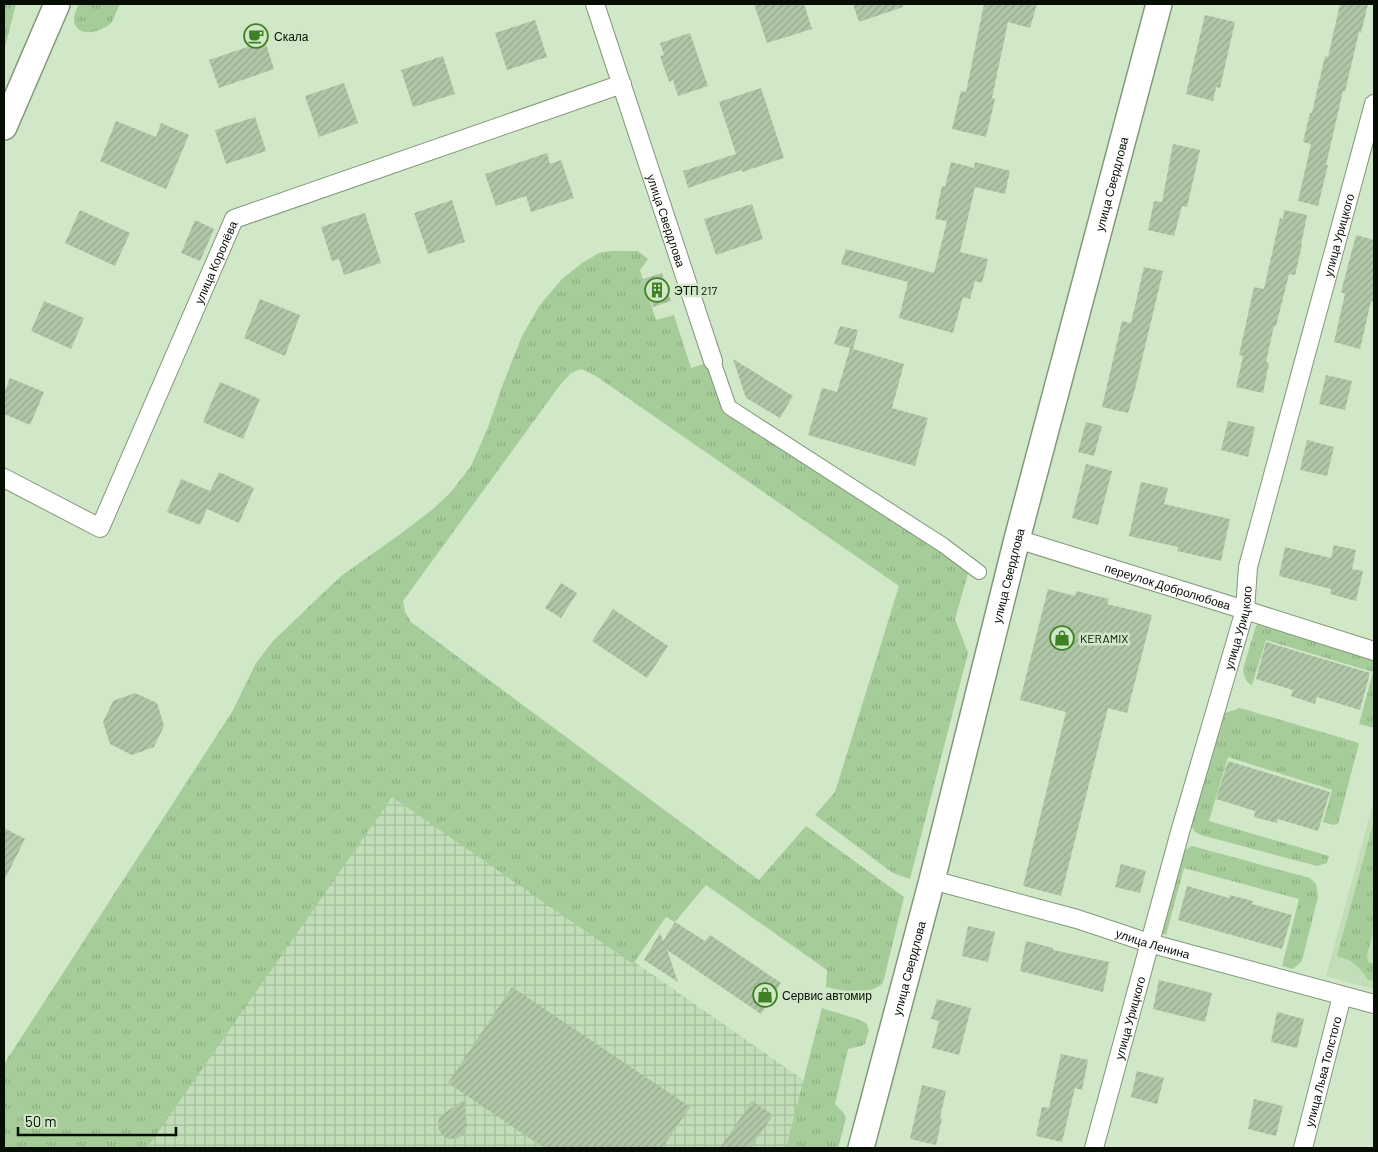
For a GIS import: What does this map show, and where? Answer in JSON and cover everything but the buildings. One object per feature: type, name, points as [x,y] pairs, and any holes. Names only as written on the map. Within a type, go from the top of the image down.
[{"type":"main road","points":[[4,127],[58,4]]},
{"type":"main road","name":"улица Свердлова","points":[[860,1148],[932,880],[1017,539],[1159,4]]},
{"type":"street","name":"улица Свердлова","points":[[595,4],[729,407],[943,545],[979,572]]},
{"type":"street","name":"улица Королёва","points":[[4,478],[100,528],[234,219],[622,84]]},
{"type":"street","name":"улица Урицкого","points":[[1094,1148],[1182,822],[1245,610],[1248,567],[1374,104]]},
{"type":"street","name":"переулок Добролюбова","points":[[1017,539],[1374,651]]},
{"type":"street","name":"улица Ленина","points":[[932,880],[1077,919],[1149,943],[1374,1004]]},
{"type":"street","name":"улица Льва Толстого","points":[[1303,1148],[1342,996]]},
{"type":"shaded area","points":[[391,792],[805,1081],[799,1148],[141,1148]]},
{"type":"shaded area","points":[[1374,800],[1374,989],[1326,976]]},
{"type":"green space","points":[[4,4],[16,4],[4,51]]},
{"type":"green space","points":[[79,4],[120,4],[112,22],[108,26],[96,31],[84,32],[75,25],[74,17]]},
{"type":"green space","points":[[638,251],[648,259],[640,270],[656,320],[674,315],[691,368],[710,362],[726,409],[969,570],[955,619],[968,653],[910,879],[893,873],[815,815],[835,792],[899,586],[596,376],[581,369],[571,373],[560,385],[403,601],[405,612],[411,622],[759,880],[806,826],[904,897],[883,983],[870,990],[856,992],[826,987],[827,970],[706,885],[675,922],[666,917],[633,964],[392,797],[147,1148],[4,1148],[4,1064],[232,712],[256,663],[273,641],[341,576],[399,535],[433,509],[451,492],[471,466],[487,430],[522,336],[540,305],[562,279],[582,263],[599,253]]},
{"type":"green space","points":[[1261,620],[1374,656],[1374,727],[1359,724],[1373,672],[1266,640],[1252,685],[1248,682],[1244,676],[1243,669],[1256,626]]},
{"type":"green space","points":[[1240,708],[1359,743],[1338,824],[1333,825],[1323,822],[1332,790],[1228,757],[1209,821],[1329,856],[1327,863],[1317,866],[1201,835],[1195,832],[1190,824],[1225,713]]},
{"type":"green space","points":[[1374,820],[1374,929],[1367,955],[1368,962],[1374,964],[1374,981],[1368,980],[1352,962],[1337,956]]},
{"type":"green space","points":[[1192,846],[1310,878],[1316,884],[1318,897],[1302,961],[1293,969],[1282,966],[1299,899],[1184,868],[1166,935],[1162,934],[1184,850]]},
{"type":"green space","points":[[822,1008],[866,1023],[869,1030],[865,1044],[848,1049],[835,1104],[846,1118],[838,1148],[786,1148]]},
{"type":"place","name":"Скала","points":[[256,36]]},
{"type":"place","name":"ЭТП 217","points":[[657,290]]},
{"type":"place","name":"KERAMIX","points":[[1062,638]]},
{"type":"place","name":"Сервис автомир","points":[[765,995]]}]
